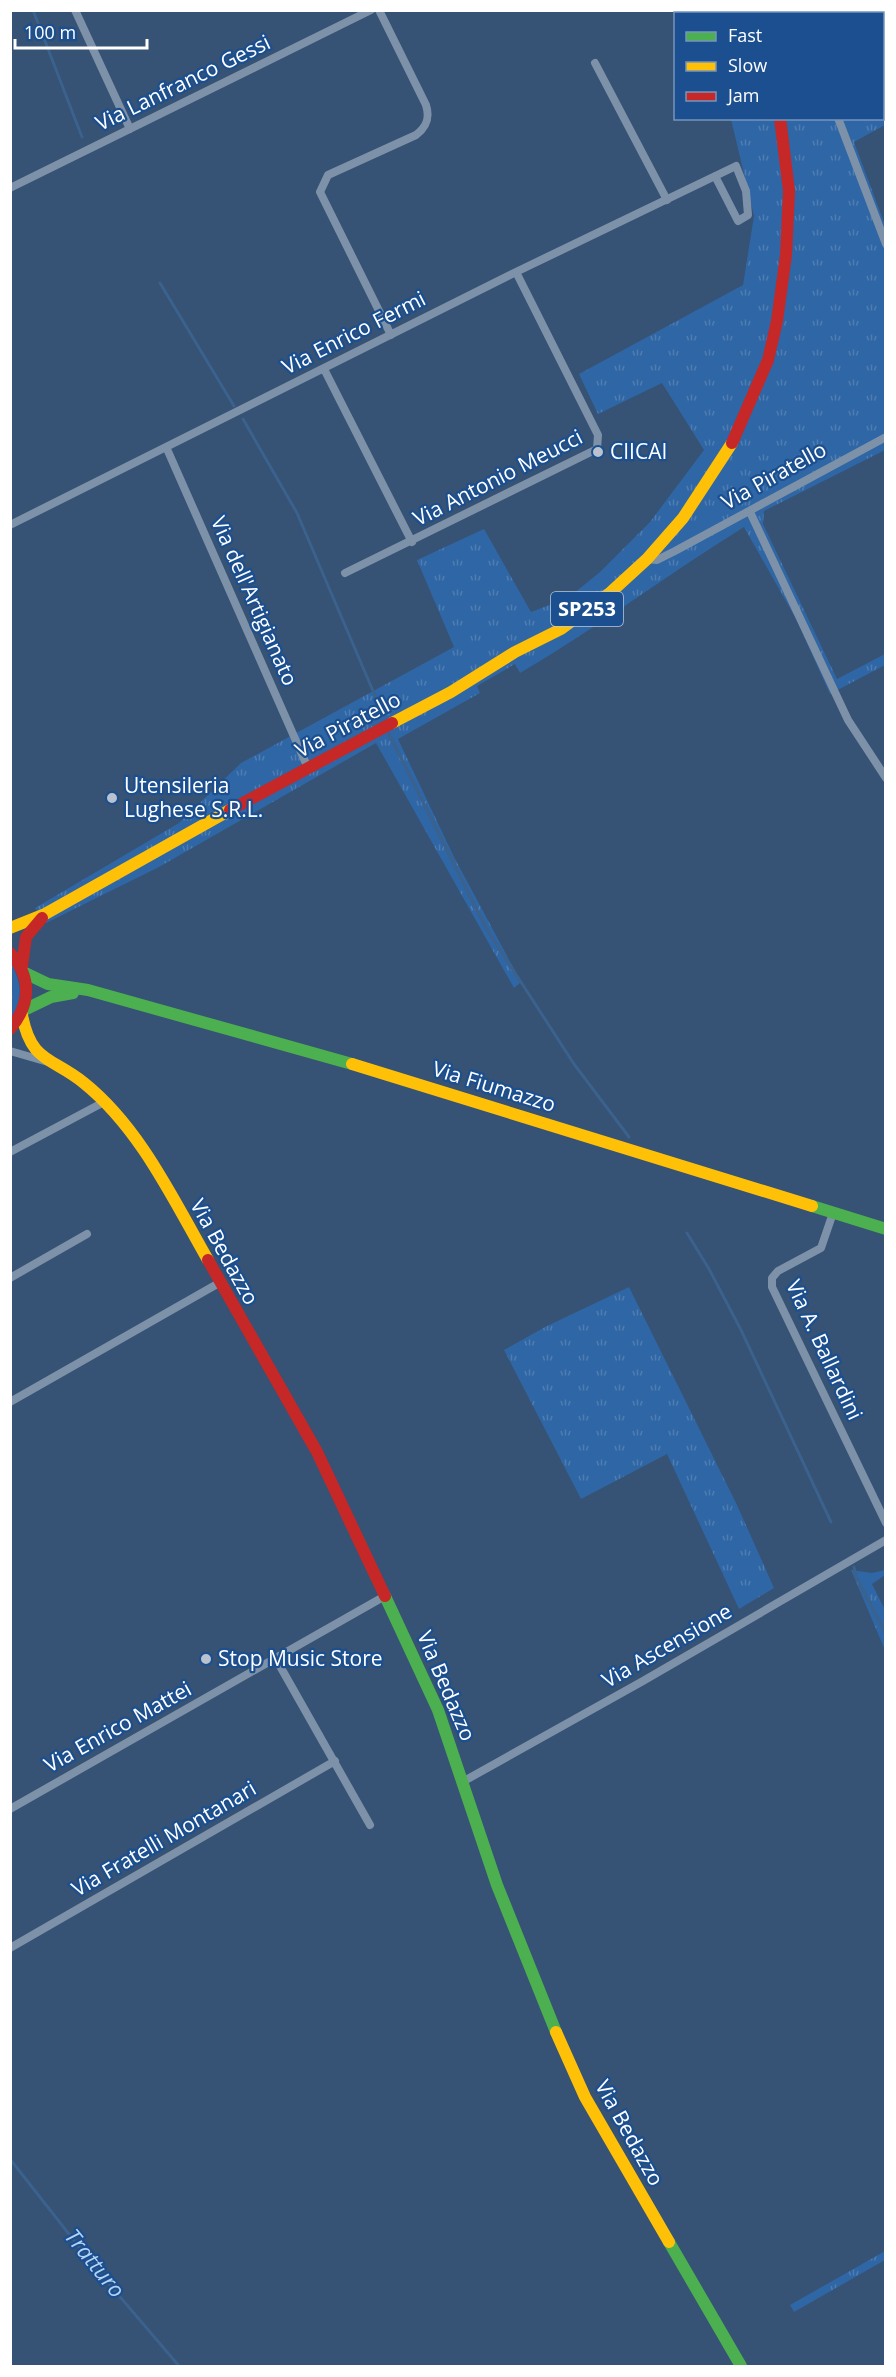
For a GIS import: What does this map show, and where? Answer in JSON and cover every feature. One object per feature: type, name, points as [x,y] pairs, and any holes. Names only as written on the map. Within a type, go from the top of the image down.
[{"type":"street","points":[[75,10],[130,129]]},
{"type":"street","name":"Via Lanfranco Gessi","points":[[10,188],[371,10]]},
{"type":"street","points":[[379,10],[426,105],[428,119],[422,131],[416,135],[328,175],[321,186],[321,198],[391,335]]},
{"type":"street","points":[[595,63],[667,200]]},
{"type":"street","name":"Via Piratello","points":[[10,928],[56,908],[308,768],[452,692],[515,652],[561,629],[611,592],[647,559],[683,518],[736,438],[768,360],[780,299],[789,191],[780,120]]},
{"type":"street","points":[[839,120],[885,244]]},
{"type":"street","name":"Via Enrico Fermi","points":[[10,525],[167,449],[516,272],[667,200],[715,176],[736,166],[746,191],[748,215],[738,221],[715,176]]},
{"type":"street","name":"Via Antonio Meucci","points":[[324,369],[412,542],[590,455],[599,445],[598,435],[516,272]]},
{"type":"street","name":"Via Piratello","points":[[647,559],[657,560],[750,512],[885,437]]},
{"type":"street","name":"Via dell'Artigianato","points":[[167,449],[308,768]]},
{"type":"street","points":[[750,512],[848,720],[885,778]]},
{"type":"street","points":[[345,573],[412,542]]},
{"type":"street","name":"Via Piratello","points":[[23,970],[26,937],[30,929],[56,908]]},
{"type":"street","points":[[10,952],[23,970]]},
{"type":"street","name":"Via Fiumazzo","points":[[23,970],[48,984],[88,990],[356,1065],[885,1229]]},
{"type":"street","name":"SP253","points":[[23,970],[27,998],[23,1012]]},
{"type":"street","name":"Via Fiumazzo","points":[[23,1012],[51,997],[88,990]]},
{"type":"street","points":[[10,1029],[23,1012]]},
{"type":"street","name":"Via Bedazzo","points":[[23,1012],[30,1042],[49,1062]]},
{"type":"street","name":"Via Bedazzo","points":[[10,1051],[49,1062],[83,1082],[104,1102],[133,1137],[162,1180],[317,1452],[438,1710],[464,1781],[497,1885],[541,1997],[585,2097],[741,2367]]},
{"type":"street","points":[[10,1152],[104,1102]]},
{"type":"street","name":"Via A. Ballardini","points":[[833,1213],[821,1248],[778,1271],[772,1278],[772,1287],[885,1523]]},
{"type":"street","points":[[10,1278],[87,1234]]},
{"type":"street","points":[[10,1402],[219,1283]]},
{"type":"street","name":"Via Ascensione","points":[[464,1781],[643,1681],[885,1540]]},
{"type":"street","name":"Via Enrico Mattei","points":[[10,1809],[385,1596]]},
{"type":"street","points":[[276,1659],[370,1825]]},
{"type":"street","name":"Via Fratelli Montanari","points":[[10,1948],[335,1761]]},
{"type":"green space","points":[[819,10],[819,12],[706,12]]},
{"type":"green space","points":[[884,57],[886,61],[885,125],[854,142],[885,225],[885,450],[764,511],[763,524],[837,679],[885,654],[885,665],[830,694],[796,619],[744,527],[549,656],[520,673],[515,664],[477,686],[480,693],[398,739],[454,857],[521,982],[514,988],[376,743],[159,867],[46,923],[35,908],[179,823],[241,763],[454,647],[417,560],[484,529],[531,612],[568,598],[600,572],[650,522],[704,450],[662,383],[598,414],[579,374],[743,285],[754,216],[731,120],[884,120]]},
{"type":"green space","points":[[10,961],[20,991],[18,1005],[10,1020]]},
{"type":"green space","points":[[629,1287],[737,1505],[774,1588],[739,1609],[667,1454],[581,1499],[504,1350],[545,1327]]},
{"type":"green space","points":[[851,1570],[872,1573],[885,1570],[885,1575],[872,1584],[885,1610],[885,1650]]},
{"type":"green space","points":[[885,2251],[885,2260],[794,2312],[790,2305]]},
{"type":"waterway","points":[[33,10],[82,137]]},
{"type":"waterway","points":[[160,283],[234,406]]},
{"type":"waterway","points":[[243,419],[297,513],[379,705]]},
{"type":"waterway","points":[[389,734],[486,928],[574,1064],[629,1137]]},
{"type":"waterway","points":[[687,1233],[741,1330],[831,1522]]},
{"type":"waterway","points":[[854,1567],[856,1577],[886,1634]]},
{"type":"waterway","name":"Tratturo","points":[[10,2159],[98,2271],[179,2366]]},
{"type":"traffic: fast","points":[[25,973],[48,984],[88,990],[352,1064]]},
{"type":"traffic: fast","points":[[24,1010],[51,997],[73,993]]},
{"type":"traffic: fast","points":[[812,1206],[886,1229]]},
{"type":"traffic: fast","points":[[385,1596],[438,1710],[497,1885],[556,2032]]},
{"type":"traffic: fast","points":[[669,2242],[741,2366]]},
{"type":"traffic: slow","points":[[392,723],[451,692],[515,652],[561,629],[611,592],[647,559],[683,518],[732,443]]},
{"type":"traffic: slow","points":[[10,928],[45,914],[230,810]]},
{"type":"traffic: slow","points":[[22,1015],[26,1031],[37,1051],[84,1083],[104,1101],[139,1143],[208,1260]]},
{"type":"traffic: slow","points":[[352,1064],[812,1206]]},
{"type":"traffic: slow","points":[[556,2032],[585,2097],[669,2242]]},
{"type":"traffic: jam","points":[[732,443],[768,360],[777,321],[786,255],[789,191],[780,120]]},
{"type":"traffic: jam","points":[[230,810],[392,723]]},
{"type":"traffic: jam","points":[[22,966],[26,937],[42,918]]},
{"type":"traffic: jam","points":[[10,953],[22,971],[26,991],[22,1010],[10,1029]]},
{"type":"traffic: jam","points":[[208,1260],[317,1452],[385,1596]]},
{"type":"place","name":"CIICAI","points":[[598,452]]},
{"type":"place","name":"Utensileria Lughese S.R.L.","points":[[112,798]]},
{"type":"place","name":"Stop Music Store","points":[[206,1659]]}]
